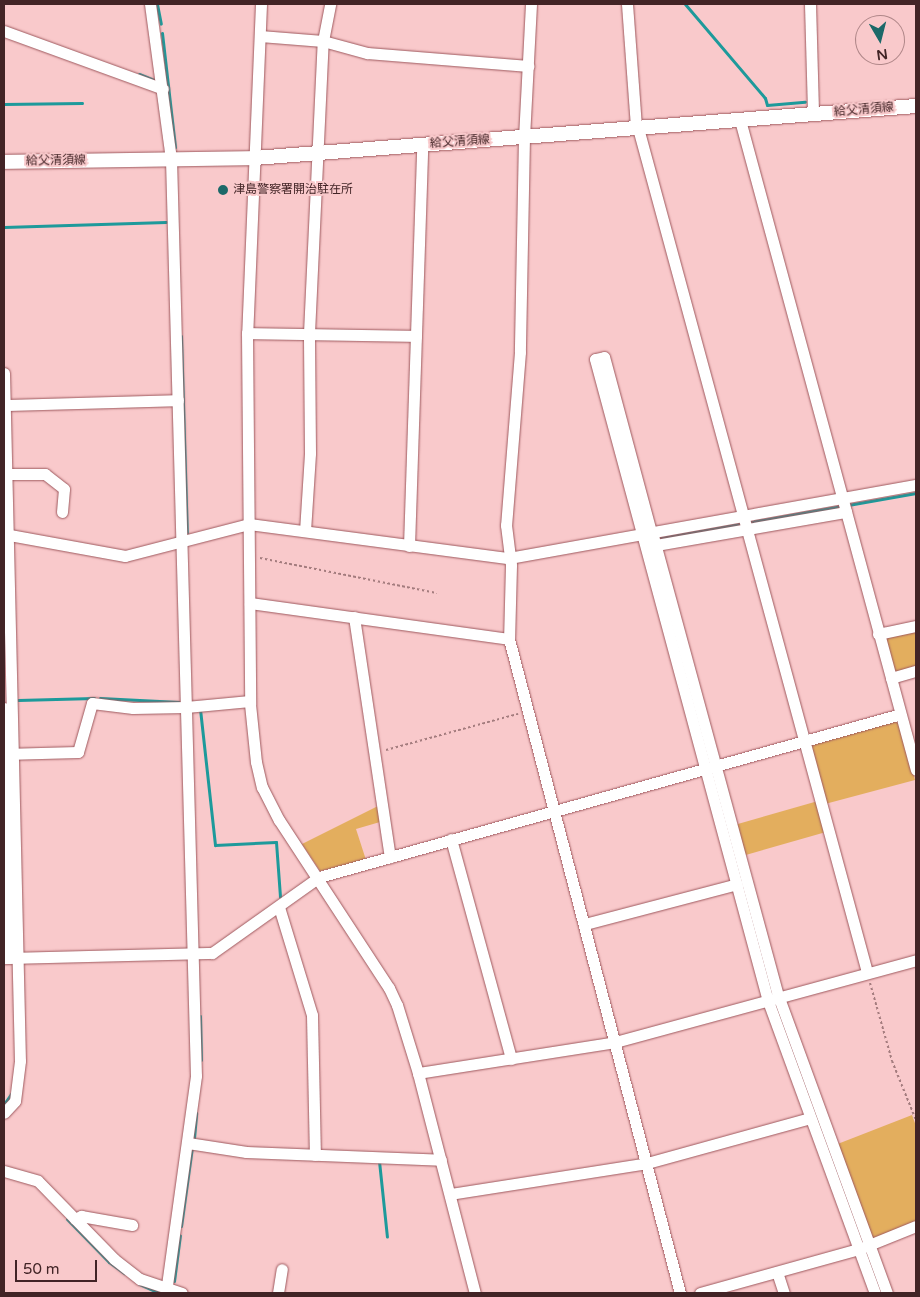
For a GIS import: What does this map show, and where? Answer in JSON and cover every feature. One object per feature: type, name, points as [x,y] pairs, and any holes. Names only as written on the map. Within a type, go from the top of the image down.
[{"type":"main road","name":"給父清須線","points":[[4,162],[254,158],[916,106]]},
{"type":"street","points":[[150,4],[171,159],[196,1076],[167,1292]]},
{"type":"street","points":[[261,4],[247,332],[250,702],[262,787],[279,820],[319,877],[390,988],[418,1073],[475,1293]]},
{"type":"street","points":[[305,531],[310,453],[309,333],[323,41],[330,4]]},
{"type":"street","points":[[531,4],[524,137],[520,352],[506,525],[509,558],[509,639],[680,1293]]},
{"type":"street","points":[[627,4],[637,128],[867,972]]},
{"type":"street","points":[[810,4],[813,114]]},
{"type":"street","points":[[4,30],[163,89]]},
{"type":"street","points":[[260,36],[323,41],[367,53],[528,66]]},
{"type":"street","points":[[740,120],[916,770]]},
{"type":"street","points":[[409,546],[422,145]]},
{"type":"street","points":[[247,332],[416,336]]},
{"type":"street","points":[[875,1293],[810,1118],[737,884],[711,767],[652,537],[595,359],[604,356],[652,537],[711,767],[774,999],[887,1293]]},
{"type":"street","points":[[4,373],[11,957],[20,1061],[15,1101],[4,1113]]},
{"type":"street","points":[[4,405],[178,400]]},
{"type":"street","points":[[6,474],[45,474],[64,489],[62,512]]},
{"type":"street","points":[[6,535],[125,556],[182,544],[249,524],[509,558],[745,523],[845,506],[916,485]]},
{"type":"street","points":[[250,603],[509,639]]},
{"type":"street","points":[[354,618],[390,856]]},
{"type":"street","points":[[878,634],[916,626]]},
{"type":"street","points":[[891,678],[916,671]]},
{"type":"street","points":[[8,754],[78,752],[92,703],[133,708],[186,708],[250,702]]},
{"type":"street","points":[[4,708],[8,754]]},
{"type":"street","points":[[11,957],[212,953],[319,877],[554,809],[901,714]]},
{"type":"street","points":[[451,839],[511,1059]]},
{"type":"street","points":[[585,924],[737,884]]},
{"type":"street","points":[[279,907],[312,1015],[315,1155]]},
{"type":"street","points":[[418,1073],[615,1042],[916,960]]},
{"type":"street","points":[[450,1194],[647,1163],[810,1118]]},
{"type":"street","points":[[188,1143],[246,1152],[441,1160]]},
{"type":"street","points":[[4,1171],[38,1181],[114,1260],[140,1279],[167,1292],[182,1293]]},
{"type":"street","points":[[75,1219],[80,1216],[132,1225]]},
{"type":"street","points":[[700,1293],[859,1249],[916,1226]]},
{"type":"street","points":[[278,1293],[282,1269]]},
{"type":"street","points":[[777,1272],[784,1293]]},
{"type":"path","points":[[250,556],[437,593]]},
{"type":"path","points":[[374,753],[528,711]]},
{"type":"path","points":[[867,972],[892,1061],[916,1120]]},
{"type":"shaded area","points":[[916,629],[916,669],[893,672],[884,638]]},
{"type":"shaded area","points":[[896,719],[899,721],[915,780],[825,804],[810,747],[812,742]]},
{"type":"shaded area","points":[[818,801],[827,832],[743,856],[734,825]]},
{"type":"shaded area","points":[[378,806],[380,822],[356,829],[366,860],[320,871],[302,844]]},
{"type":"shaded area","points":[[912,1115],[916,1126],[916,1224],[874,1240],[870,1238],[835,1145]]},
{"type":"waterway","points":[[157,4],[161,24]]},
{"type":"waterway","points":[[685,4],[765,98],[767,105],[805,102]]},
{"type":"waterway","points":[[162,33],[175,147]]},
{"type":"waterway","points":[[139,74],[156,81]]},
{"type":"waterway","points":[[4,104],[82,103]]},
{"type":"waterway","points":[[4,227],[166,222]]},
{"type":"waterway","points":[[181,336],[187,533]]},
{"type":"waterway","points":[[848,505],[916,493]]},
{"type":"waterway","points":[[656,539],[842,506]]},
{"type":"waterway","points":[[18,700],[94,698]]},
{"type":"waterway","points":[[100,698],[179,702]]},
{"type":"waterway","points":[[200,709],[215,845],[276,842],[280,897]]},
{"type":"waterway","points":[[200,1016],[201,1060]]},
{"type":"waterway","points":[[4,1104],[11,1094]]},
{"type":"waterway","points":[[194,1138],[196,1113]]},
{"type":"waterway","points":[[827,1146],[836,1170]]},
{"type":"waterway","points":[[181,1226],[192,1147]]},
{"type":"waterway","points":[[379,1161],[387,1237]]},
{"type":"waterway","points":[[67,1219],[109,1262],[124,1273]]},
{"type":"waterway","points":[[174,1281],[180,1235]]},
{"type":"waterway","points":[[139,1284],[159,1293]]},
{"type":"place","name":"津島警察署開治駐在所","points":[[223,190]]}]
